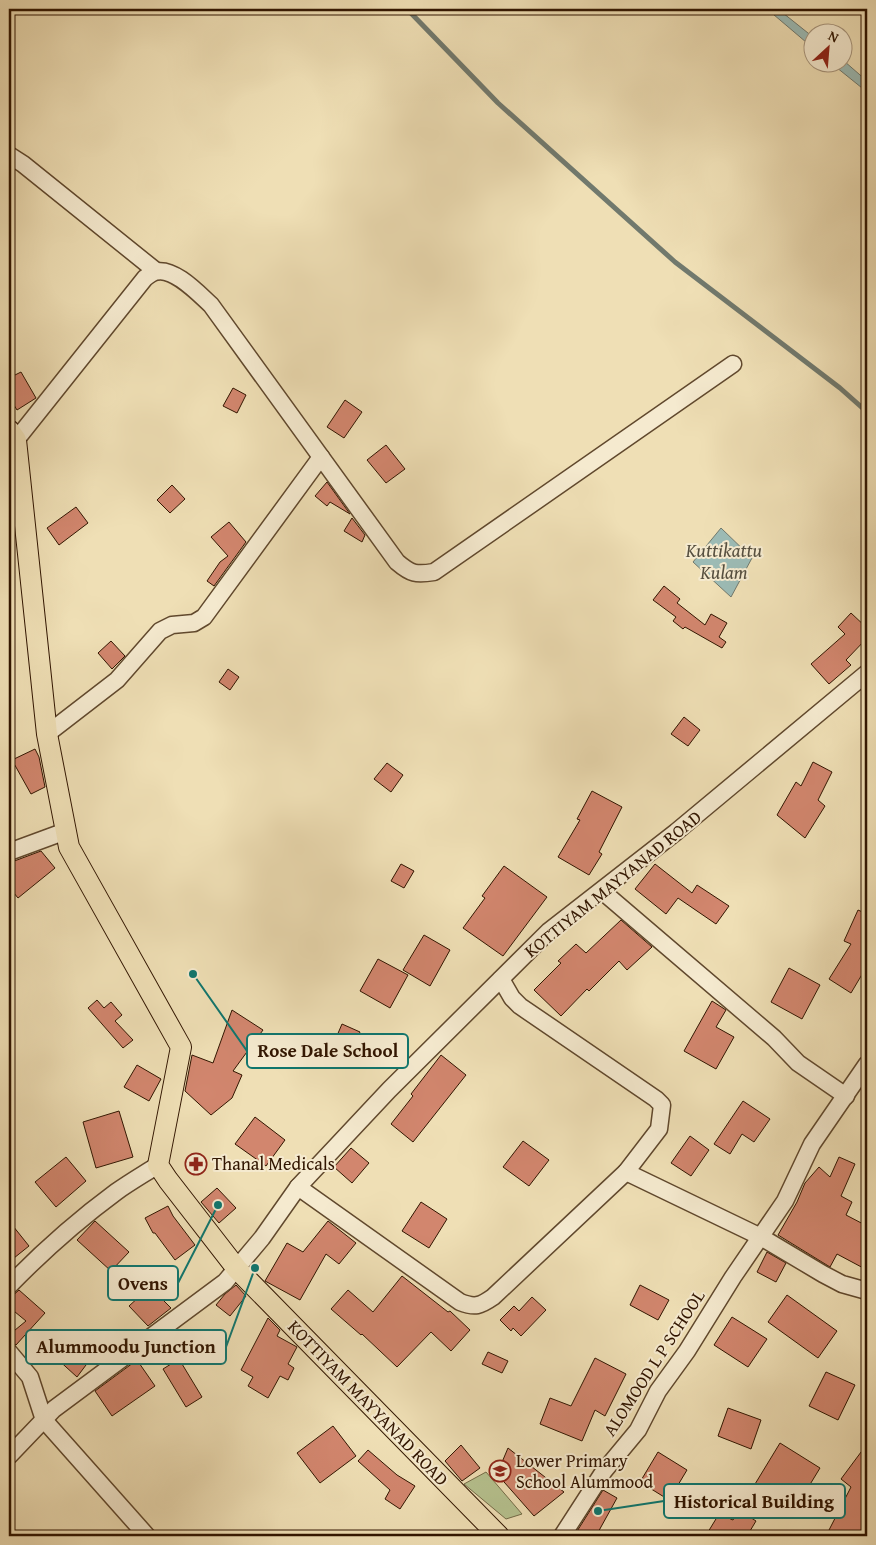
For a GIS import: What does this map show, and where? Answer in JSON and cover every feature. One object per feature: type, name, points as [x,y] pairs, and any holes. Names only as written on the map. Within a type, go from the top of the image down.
[{"type":"main road","points":[[11,438],[47,734],[70,847],[181,1047],[158,1165]]},
{"type":"main road","name":"KOTTIYAM MAYYANAD ROAD","points":[[158,1165],[237,1269],[499,1536]]},
{"type":"street","points":[[9,155],[156,271],[167,272],[177,277],[211,305],[397,562],[408,572],[420,574],[434,572],[733,364]]},
{"type":"street","points":[[11,438],[145,278],[156,271]]},
{"type":"street","points":[[47,734],[116,680],[160,631],[172,625],[194,623],[204,617],[321,457]]},
{"type":"street","name":"KOTTIYAM MAYYANAD ROAD","points":[[9,1456],[54,1409],[224,1282],[262,1238],[298,1187],[388,1090],[550,931],[676,832],[867,673]]},
{"type":"street","points":[[9,852],[66,832]]},
{"type":"street","points":[[602,891],[766,1032],[798,1064],[846,1096]]},
{"type":"street","points":[[298,1187],[460,1302],[470,1306],[482,1305],[493,1297],[626,1172],[659,1129],[662,1105],[656,1098],[520,1006],[512,998],[501,979]]},
{"type":"street","name":"ALOMOOD L P SCHOOL","points":[[562,1536],[604,1470],[638,1430],[658,1392],[687,1351],[733,1277],[785,1200],[812,1144],[867,1064]]},
{"type":"street","points":[[9,1286],[38,1256],[116,1192],[158,1165]]},
{"type":"street","points":[[626,1172],[761,1237],[842,1284],[867,1291]]},
{"type":"street","points":[[9,1352],[30,1377],[44,1420],[147,1536]]},
{"type":"green space","points":[[486,1472],[522,1514],[506,1519],[464,1484]]},
{"type":"water","points":[[767,9],[778,9],[804,30],[804,40]]},
{"type":"water","points":[[854,70],[867,81],[867,92],[842,72],[854,72]]},
{"type":"water","name":"Kuttikattu Kulam","points":[[721,528],[752,558],[731,597],[693,562]]},
{"type":"building","points":[[21,372],[36,398],[17,410],[9,397],[9,378]]},
{"type":"building","points":[[233,388],[246,395],[237,413],[223,406]]},
{"type":"building","points":[[345,400],[362,412],[344,438],[327,427]]},
{"type":"building","points":[[386,445],[405,469],[386,483],[367,460]]},
{"type":"building","points":[[327,482],[350,514],[330,502],[327,506],[315,496]]},
{"type":"building","points":[[172,485],[185,499],[170,513],[157,500]]},
{"type":"building","points":[[76,507],[88,523],[59,545],[47,528]]},
{"type":"building","points":[[352,518],[365,535],[362,542],[344,531]]},
{"type":"building","points":[[229,522],[246,542],[214,586],[207,581],[220,562],[228,556],[211,537]]},
{"type":"building","points":[[664,586],[680,599],[677,603],[705,625],[711,614],[727,623],[719,637],[726,642],[722,648],[685,627],[683,629],[673,621],[676,617],[653,600]]},
{"type":"building","points":[[851,613],[867,628],[867,638],[846,660],[851,665],[829,684],[811,664],[845,634],[838,627]]},
{"type":"building","points":[[111,641],[125,656],[112,669],[98,653]]},
{"type":"building","points":[[228,669],[239,677],[230,690],[219,682]]},
{"type":"building","points":[[684,717],[700,730],[688,746],[671,734]]},
{"type":"building","points":[[35,749],[39,757],[45,787],[31,794],[12,760]]},
{"type":"building","points":[[813,762],[832,772],[818,800],[825,806],[805,838],[777,815],[796,782],[801,786]]},
{"type":"building","points":[[387,763],[403,775],[391,792],[374,779]]},
{"type":"building","points":[[592,791],[622,807],[599,852],[602,854],[589,875],[558,857],[580,820],[577,819]]},
{"type":"building","points":[[41,851],[55,868],[18,898],[9,887],[9,863]]},
{"type":"building","points":[[401,864],[414,871],[404,888],[391,881]]},
{"type":"building","points":[[655,864],[692,893],[697,885],[729,906],[716,924],[678,898],[666,914],[635,889]]},
{"type":"building","points":[[504,866],[547,897],[503,956],[463,928],[485,898],[482,896]]},
{"type":"building","points":[[858,910],[867,914],[867,966],[851,993],[829,979],[851,944],[844,941]]},
{"type":"building","points":[[621,920],[652,947],[627,970],[619,961],[589,991],[587,989],[561,1016],[534,990],[561,963],[558,961],[576,944],[586,953]]},
{"type":"building","points":[[424,935],[450,950],[430,986],[403,970]]},
{"type":"building","points":[[378,959],[408,975],[390,1008],[360,991]]},
{"type":"building","points":[[789,968],[820,985],[802,1019],[771,1002]]},
{"type":"building","points":[[97,1000],[104,1008],[111,1002],[122,1015],[115,1021],[133,1040],[123,1048],[88,1008]]},
{"type":"building","points":[[712,1001],[726,1010],[716,1027],[734,1037],[716,1069],[684,1051]]},
{"type":"building","points":[[232,1010],[263,1030],[233,1071],[242,1075],[232,1098],[211,1115],[185,1091],[192,1055],[213,1063]]},
{"type":"building","points":[[342,1024],[360,1032],[351,1053],[333,1045]]},
{"type":"building","points":[[441,1055],[466,1075],[413,1142],[391,1124]]},
{"type":"building","points":[[137,1065],[161,1079],[149,1101],[124,1087]]},
{"type":"building","points":[[743,1101],[770,1119],[754,1142],[742,1134],[730,1154],[714,1144]]},
{"type":"building","points":[[119,1111],[133,1157],[96,1168],[83,1122]]},
{"type":"building","points":[[255,1117],[285,1140],[266,1166],[235,1144]]},
{"type":"building","points":[[690,1136],[709,1150],[691,1176],[671,1163]]},
{"type":"building","points":[[523,1141],[549,1160],[529,1186],[503,1167]]},
{"type":"building","points":[[351,1148],[369,1163],[352,1183],[334,1167]]},
{"type":"building","points":[[66,1157],[86,1181],[56,1207],[35,1182]]},
{"type":"building","points":[[839,1157],[855,1164],[841,1196],[852,1202],[846,1215],[867,1226],[867,1270],[837,1254],[830,1267],[778,1235],[797,1202],[805,1183],[819,1167],[830,1177]]},
{"type":"building","points":[[217,1188],[236,1208],[219,1223],[201,1202]]},
{"type":"building","points":[[421,1202],[447,1219],[429,1248],[402,1231]]},
{"type":"building","points":[[168,1206],[173,1216],[195,1245],[175,1260],[155,1233],[153,1233],[145,1218]]},
{"type":"building","points":[[9,1221],[29,1246],[9,1262]]},
{"type":"building","points":[[95,1221],[129,1252],[111,1271],[77,1240]]},
{"type":"building","points":[[328,1221],[356,1243],[339,1264],[326,1254],[300,1300],[265,1281],[287,1243],[303,1252]]},
{"type":"building","points":[[767,1252],[786,1263],[776,1282],[757,1272]]},
{"type":"building","points":[[402,1276],[448,1312],[450,1311],[470,1330],[451,1351],[431,1332],[397,1367],[362,1334],[331,1309],[348,1290],[373,1312]]},
{"type":"building","points":[[236,1285],[246,1296],[230,1316],[216,1305]]},
{"type":"building","points":[[640,1285],[669,1300],[658,1320],[630,1305]]},
{"type":"building","points":[[150,1287],[171,1308],[148,1326],[129,1306]]},
{"type":"building","points":[[19,1290],[45,1313],[16,1345],[9,1342],[9,1335],[26,1321],[9,1307],[9,1299]]},
{"type":"building","points":[[787,1295],[837,1331],[818,1358],[768,1322]]},
{"type":"building","points":[[532,1297],[546,1310],[521,1336],[513,1328],[511,1331],[500,1320],[514,1306],[519,1311]]},
{"type":"building","points":[[732,1317],[767,1339],[748,1367],[714,1345]]},
{"type":"building","points":[[268,1318],[280,1330],[277,1336],[297,1347],[288,1364],[294,1368],[288,1380],[280,1376],[268,1398],[248,1386],[253,1377],[241,1370]]},
{"type":"building","points":[[59,1335],[86,1365],[77,1377],[43,1346]]},
{"type":"building","points":[[488,1352],[508,1361],[502,1373],[482,1364]]},
{"type":"building","points":[[595,1358],[626,1374],[605,1416],[595,1410],[582,1441],[540,1424],[550,1398],[571,1406]]},
{"type":"building","points":[[179,1359],[202,1397],[186,1407],[163,1369]]},
{"type":"building","points":[[137,1360],[155,1386],[112,1416],[95,1391]]},
{"type":"building","points":[[826,1372],[855,1385],[838,1420],[809,1406]]},
{"type":"building","points":[[728,1408],[761,1420],[751,1449],[718,1436]]},
{"type":"building","points":[[333,1426],[356,1456],[320,1483],[297,1453]]},
{"type":"building","points":[[780,1443],[820,1468],[792,1514],[752,1489]]},
{"type":"building","points":[[867,1444],[867,1536],[836,1536],[828,1532],[851,1487],[841,1479]]},
{"type":"building","points":[[461,1445],[480,1468],[462,1481],[445,1461]]},
{"type":"building","points":[[508,1448],[564,1492],[534,1516],[497,1474]]},
{"type":"building","points":[[368,1450],[397,1475],[415,1486],[400,1509],[385,1499],[390,1490],[358,1461]]},
{"type":"building","points":[[658,1452],[687,1470],[669,1500],[640,1482]]},
{"type":"building","points":[[603,1490],[617,1498],[596,1536],[574,1536]]},
{"type":"building","points":[[739,1510],[756,1521],[747,1536],[715,1536],[708,1532],[719,1514],[733,1520]]},
{"type":"waterway","points":[[407,9],[498,103],[675,262],[840,388],[867,412]]},
{"type":"place","name":"Rose Dale School","points":[[193,974]]},
{"type":"place","name":"Thanal Medicals","points":[[196,1164]]},
{"type":"place","name":"Ovens","points":[[218,1205]]},
{"type":"place","name":"Alummoodu Junction","points":[[255,1268]]},
{"type":"place","name":"Lower Primary School Alummood","points":[[500,1471]]},
{"type":"place","name":"Historical Building","points":[[598,1511]]}]
